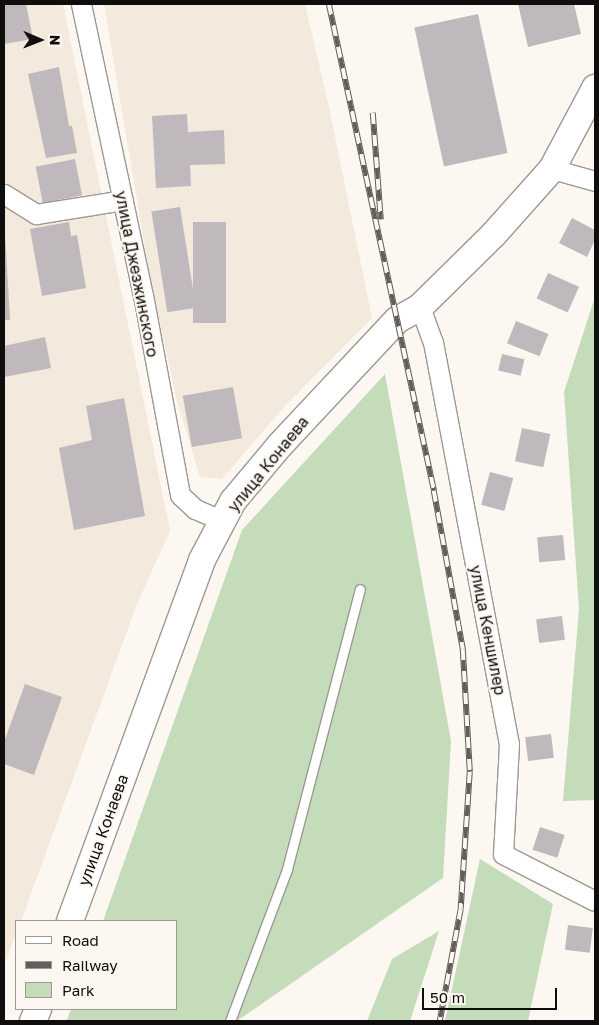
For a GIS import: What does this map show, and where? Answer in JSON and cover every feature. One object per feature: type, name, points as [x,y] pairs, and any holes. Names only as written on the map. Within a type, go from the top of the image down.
[{"type":"main road","name":"улица Конаева","points":[[70,920],[202,560],[233,501],[280,445],[397,320],[420,307],[494,234],[552,169],[595,88]]},
{"type":"street","name":"улица Джезжинского","points":[[81,4],[180,495],[195,509],[223,521]]},
{"type":"street","points":[[552,169],[595,181]]},
{"type":"street","points":[[4,194],[36,214],[122,200]]},
{"type":"street","name":"улица Кеншилер","points":[[420,307],[433,342],[509,744],[503,854],[595,901]]},
{"type":"lane","points":[[230,1021],[287,869],[360,589]]},
{"type":"shaded area","points":[[4,4],[63,4],[170,531],[137,604],[21,920],[15,920],[15,936],[4,967]]},
{"type":"shaded area","points":[[104,4],[305,4],[329,107],[372,318],[283,408],[222,479],[200,477],[177,401],[151,283]]},
{"type":"green space","points":[[595,297],[595,800],[563,801],[579,609],[564,392]]},
{"type":"green space","points":[[385,374],[451,741],[443,878],[237,1021],[67,1020],[71,1010],[178,1010],[178,920],[103,920],[242,530]]},
{"type":"green space","points":[[480,859],[553,904],[528,1021],[445,1021]]},
{"type":"green space","points":[[439,931],[410,1021],[367,1021],[392,959]]},
{"type":"building","points":[[4,4],[26,4],[33,39],[4,44]]},
{"type":"building","points":[[518,4],[574,4],[581,34],[528,47]]},
{"type":"building","points":[[478,14],[508,153],[444,166],[414,28]]},
{"type":"building","points":[[59,67],[69,126],[72,126],[77,153],[46,158],[28,74]]},
{"type":"building","points":[[187,114],[188,132],[224,130],[225,164],[190,165],[191,186],[156,188],[152,116]]},
{"type":"building","points":[[75,159],[82,195],[43,203],[36,167]]},
{"type":"building","points":[[180,207],[196,308],[167,312],[151,212]]},
{"type":"building","points":[[572,218],[595,230],[595,240],[587,257],[559,243]]},
{"type":"building","points":[[69,222],[71,236],[77,235],[86,288],[42,296],[30,229]]},
{"type":"building","points":[[193,222],[226,222],[226,323],[193,323]]},
{"type":"building","points":[[5,232],[10,320],[4,320]]},
{"type":"building","points":[[548,273],[579,287],[568,312],[537,299]]},
{"type":"building","points":[[516,321],[548,334],[539,356],[507,343]]},
{"type":"building","points":[[45,337],[51,368],[4,377],[4,346]]},
{"type":"building","points":[[502,354],[524,359],[521,376],[498,371]]},
{"type":"building","points":[[233,387],[242,438],[192,447],[183,396]]},
{"type":"building","points":[[124,398],[145,516],[74,530],[59,448],[92,440],[86,406]]},
{"type":"building","points":[[522,428],[550,434],[543,467],[515,461]]},
{"type":"building","points":[[490,472],[513,478],[504,511],[481,505]]},
{"type":"building","points":[[563,535],[565,560],[539,562],[537,537]]},
{"type":"building","points":[[562,616],[565,640],[539,643],[536,619]]},
{"type":"building","points":[[25,684],[62,697],[34,775],[4,764],[4,742]]},
{"type":"building","points":[[551,734],[554,758],[528,761],[525,737]]},
{"type":"building","points":[[540,827],[565,835],[557,858],[533,850]]},
{"type":"building","points":[[568,925],[593,928],[590,953],[565,950]]},
{"type":"railway","points":[[329,4],[434,491],[463,649],[470,772],[461,909],[440,1021]]},
{"type":"railway","points":[[373,113],[381,220]]}]
